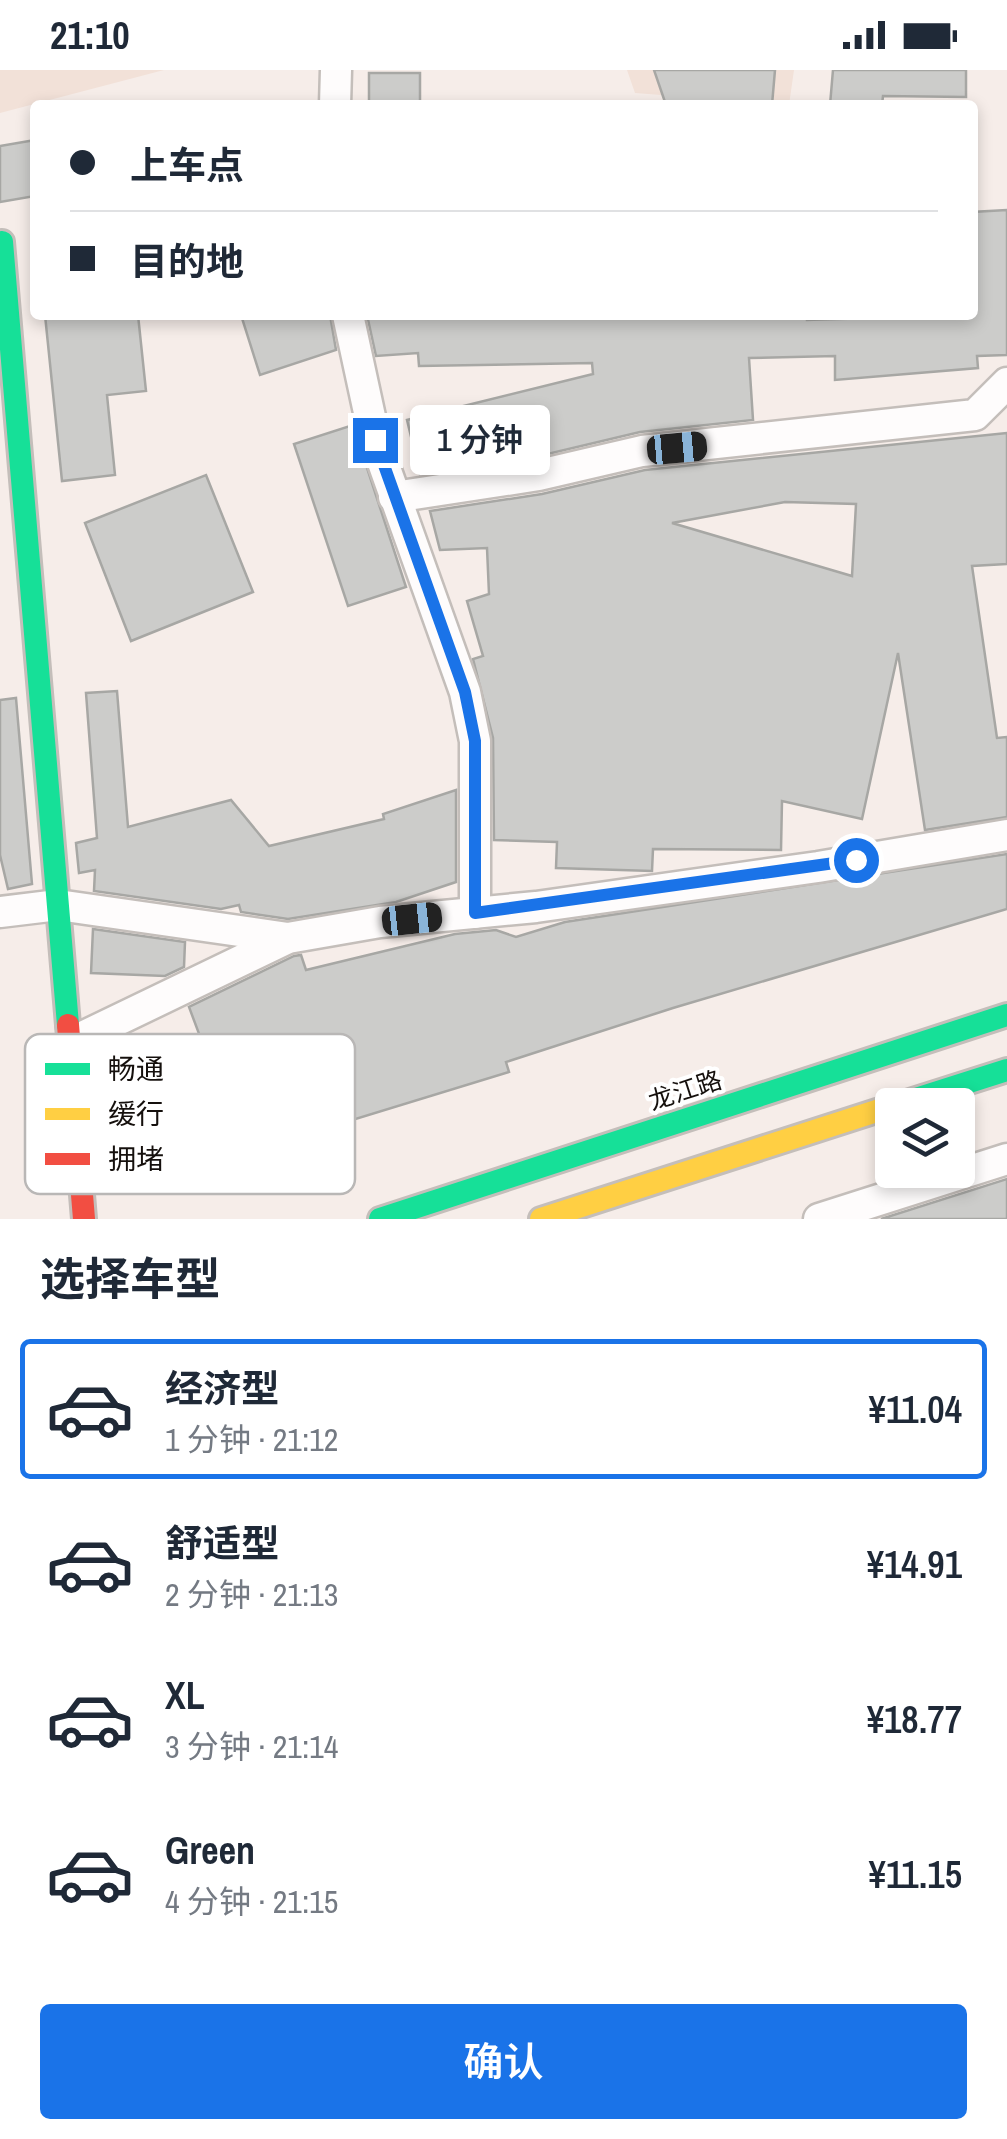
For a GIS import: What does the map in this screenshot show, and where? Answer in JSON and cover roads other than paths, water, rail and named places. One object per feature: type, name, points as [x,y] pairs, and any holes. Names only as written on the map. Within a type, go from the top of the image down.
[{"type":"main road","points":[[2,242],[69,1034]]},
{"type":"main road","name":"龙江路","points":[[380,1219],[1007,1015]]},
{"type":"main road","points":[[950,1088],[1007,1070]]},
{"type":"main road","points":[[541,1219],[875,1112]]},
{"type":"main road","points":[[82,1194],[84,1219]]},
{"type":"street","points":[[335,100],[336,70]]},
{"type":"street","points":[[349,320],[375,440],[465,692],[475,741],[475,913]]},
{"type":"street","points":[[394,498],[539,476],[642,451],[975,415],[1007,383]]},
{"type":"street","points":[[89,1034],[288,938],[380,922],[780,872],[1007,835]]},
{"type":"street","points":[[0,912],[58,905],[288,938]]},
{"type":"street","points":[[818,1219],[1007,1159]]}]
